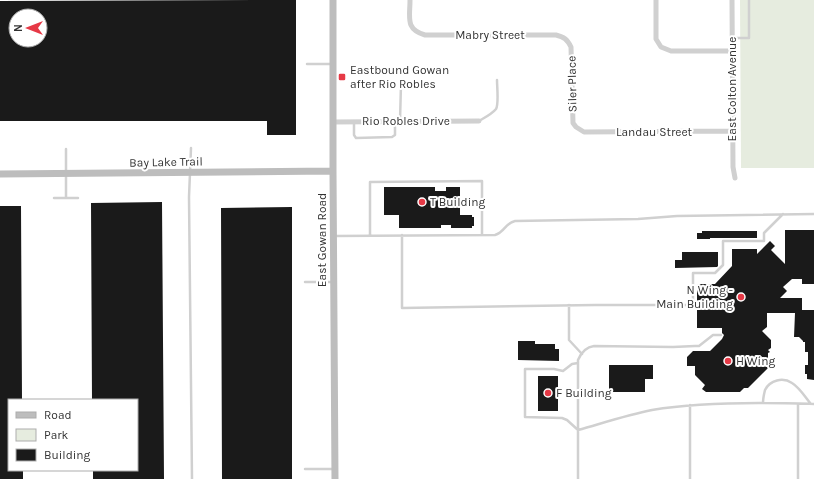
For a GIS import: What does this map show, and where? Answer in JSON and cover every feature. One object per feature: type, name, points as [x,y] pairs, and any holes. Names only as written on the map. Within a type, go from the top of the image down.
[{"type":"street","name":"East Gowan Road","points":[[333,0],[335,479]]},
{"type":"street","name":"Mabry Street","points":[[410,0],[410,24],[418,33],[425,35],[556,35],[563,36],[568,40]]},
{"type":"street","points":[[656,0],[656,39],[661,47],[671,51],[732,51]]},
{"type":"street","name":"East Colton Avenue","points":[[732,0],[732,131],[733,167],[735,178]]},
{"type":"street","name":"Siler Place","points":[[568,40],[571,47],[573,123],[576,127]]},
{"type":"street","name":"Rio Robles Drive","points":[[333,122],[479,121]]},
{"type":"street","name":"Landau Street","points":[[576,127],[584,132],[732,131]]},
{"type":"street","name":"Bay Lake Trail","points":[[0,174],[333,171]]},
{"type":"lane","points":[[732,38],[749,38],[749,0]]},
{"type":"lane","points":[[308,64],[333,64]]},
{"type":"lane","points":[[479,121],[496,109],[496,80]]},
{"type":"lane","points":[[354,122],[354,135],[356,138],[392,138],[395,135],[398,121],[401,84]]},
{"type":"lane","points":[[191,148],[189,172],[192,479]]},
{"type":"lane","points":[[66,149],[66,198]]},
{"type":"lane","points":[[370,236],[370,182],[474,181],[482,181],[482,235]]},
{"type":"lane","points":[[54,198],[78,198]]},
{"type":"lane","points":[[402,235],[402,308],[569,305],[693,305],[693,273],[715,273],[724,265],[724,241],[764,241],[764,233],[783,214]]},
{"type":"lane","points":[[333,236],[496,235],[504,230],[508,223],[515,221],[638,219],[677,216],[814,214]]},
{"type":"lane","points":[[305,282],[334,282]]},
{"type":"lane","points":[[569,305],[569,340],[582,354]]},
{"type":"lane","points":[[578,479],[578,363],[579,358],[587,348],[699,346],[713,335],[721,335]]},
{"type":"lane","points":[[578,363],[573,364],[561,371],[554,369],[525,369],[525,417],[562,418],[567,420],[578,430]]},
{"type":"lane","points":[[763,403],[764,392],[767,387],[774,381],[784,380],[791,382],[796,386],[813,404]]},
{"type":"lane","points":[[578,430],[640,413],[690,405],[714,403],[813,404]]},
{"type":"lane","points":[[798,403],[798,479]]},
{"type":"lane","points":[[690,405],[690,479]]},
{"type":"lane","points":[[305,469],[335,469]]},
{"type":"green space","points":[[740,0],[814,0],[814,168],[741,168]]},
{"type":"building","points":[[296,0],[296,135],[267,135],[267,121],[0,121],[0,1]]},
{"type":"building","name":"T Building","points":[[384,187],[435,187],[435,191],[446,191],[446,187],[460,187],[460,215],[472,215],[472,217],[474,217],[474,226],[472,226],[472,228],[451,228],[451,225],[441,225],[441,228],[399,228],[399,215],[384,215]]},
{"type":"building","points":[[162,202],[164,479],[93,479],[93,471],[138,471],[138,399],[92,399],[91,203]]},
{"type":"building","points":[[0,206],[21,206],[22,399],[8,399],[8,471],[23,471],[23,479],[0,479]]},
{"type":"building","points":[[292,207],[292,479],[222,479],[221,208]]},
{"type":"building","points":[[785,230],[814,230],[814,284],[802,284],[802,279],[792,279],[783,287],[787,291],[780,298],[802,298],[802,310],[814,310],[814,380],[807,379],[807,374],[805,374],[805,365],[808,365],[808,352],[805,352],[805,342],[803,342],[799,337],[794,337],[795,313],[767,313],[767,327],[762,331],[771,340],[771,348],[768,350],[770,352],[768,353],[768,368],[748,388],[744,388],[740,392],[706,392],[702,389],[705,385],[695,375],[695,366],[687,366],[687,357],[693,351],[710,351],[724,335],[722,333],[722,328],[697,328],[697,284],[715,284],[732,266],[732,249],[757,249],[757,254],[770,241],[775,246],[771,250],[785,264]]},
{"type":"building","points":[[702,231],[757,231],[757,238],[697,239],[697,233],[702,233]]},
{"type":"building","points":[[682,252],[718,252],[718,266],[675,268],[675,260],[682,260]]},
{"type":"building","points":[[518,341],[535,341],[535,344],[555,344],[555,349],[559,349],[559,361],[518,360]]},
{"type":"building","points":[[609,365],[653,365],[653,379],[645,379],[645,392],[609,392]]},
{"type":"building","name":"F Building","points":[[538,376],[558,376],[558,411],[538,411]]},
{"type":"place","name":"Eastbound Gowan after Rio Robles","points":[[342,77]]},
{"type":"place","name":"T Building","points":[[422,202]]},
{"type":"place","name":"N Wing - Main Building","points":[[741,297]]},
{"type":"place","name":"H Wing","points":[[728,361]]},
{"type":"place","name":"F Building","points":[[548,393]]}]
